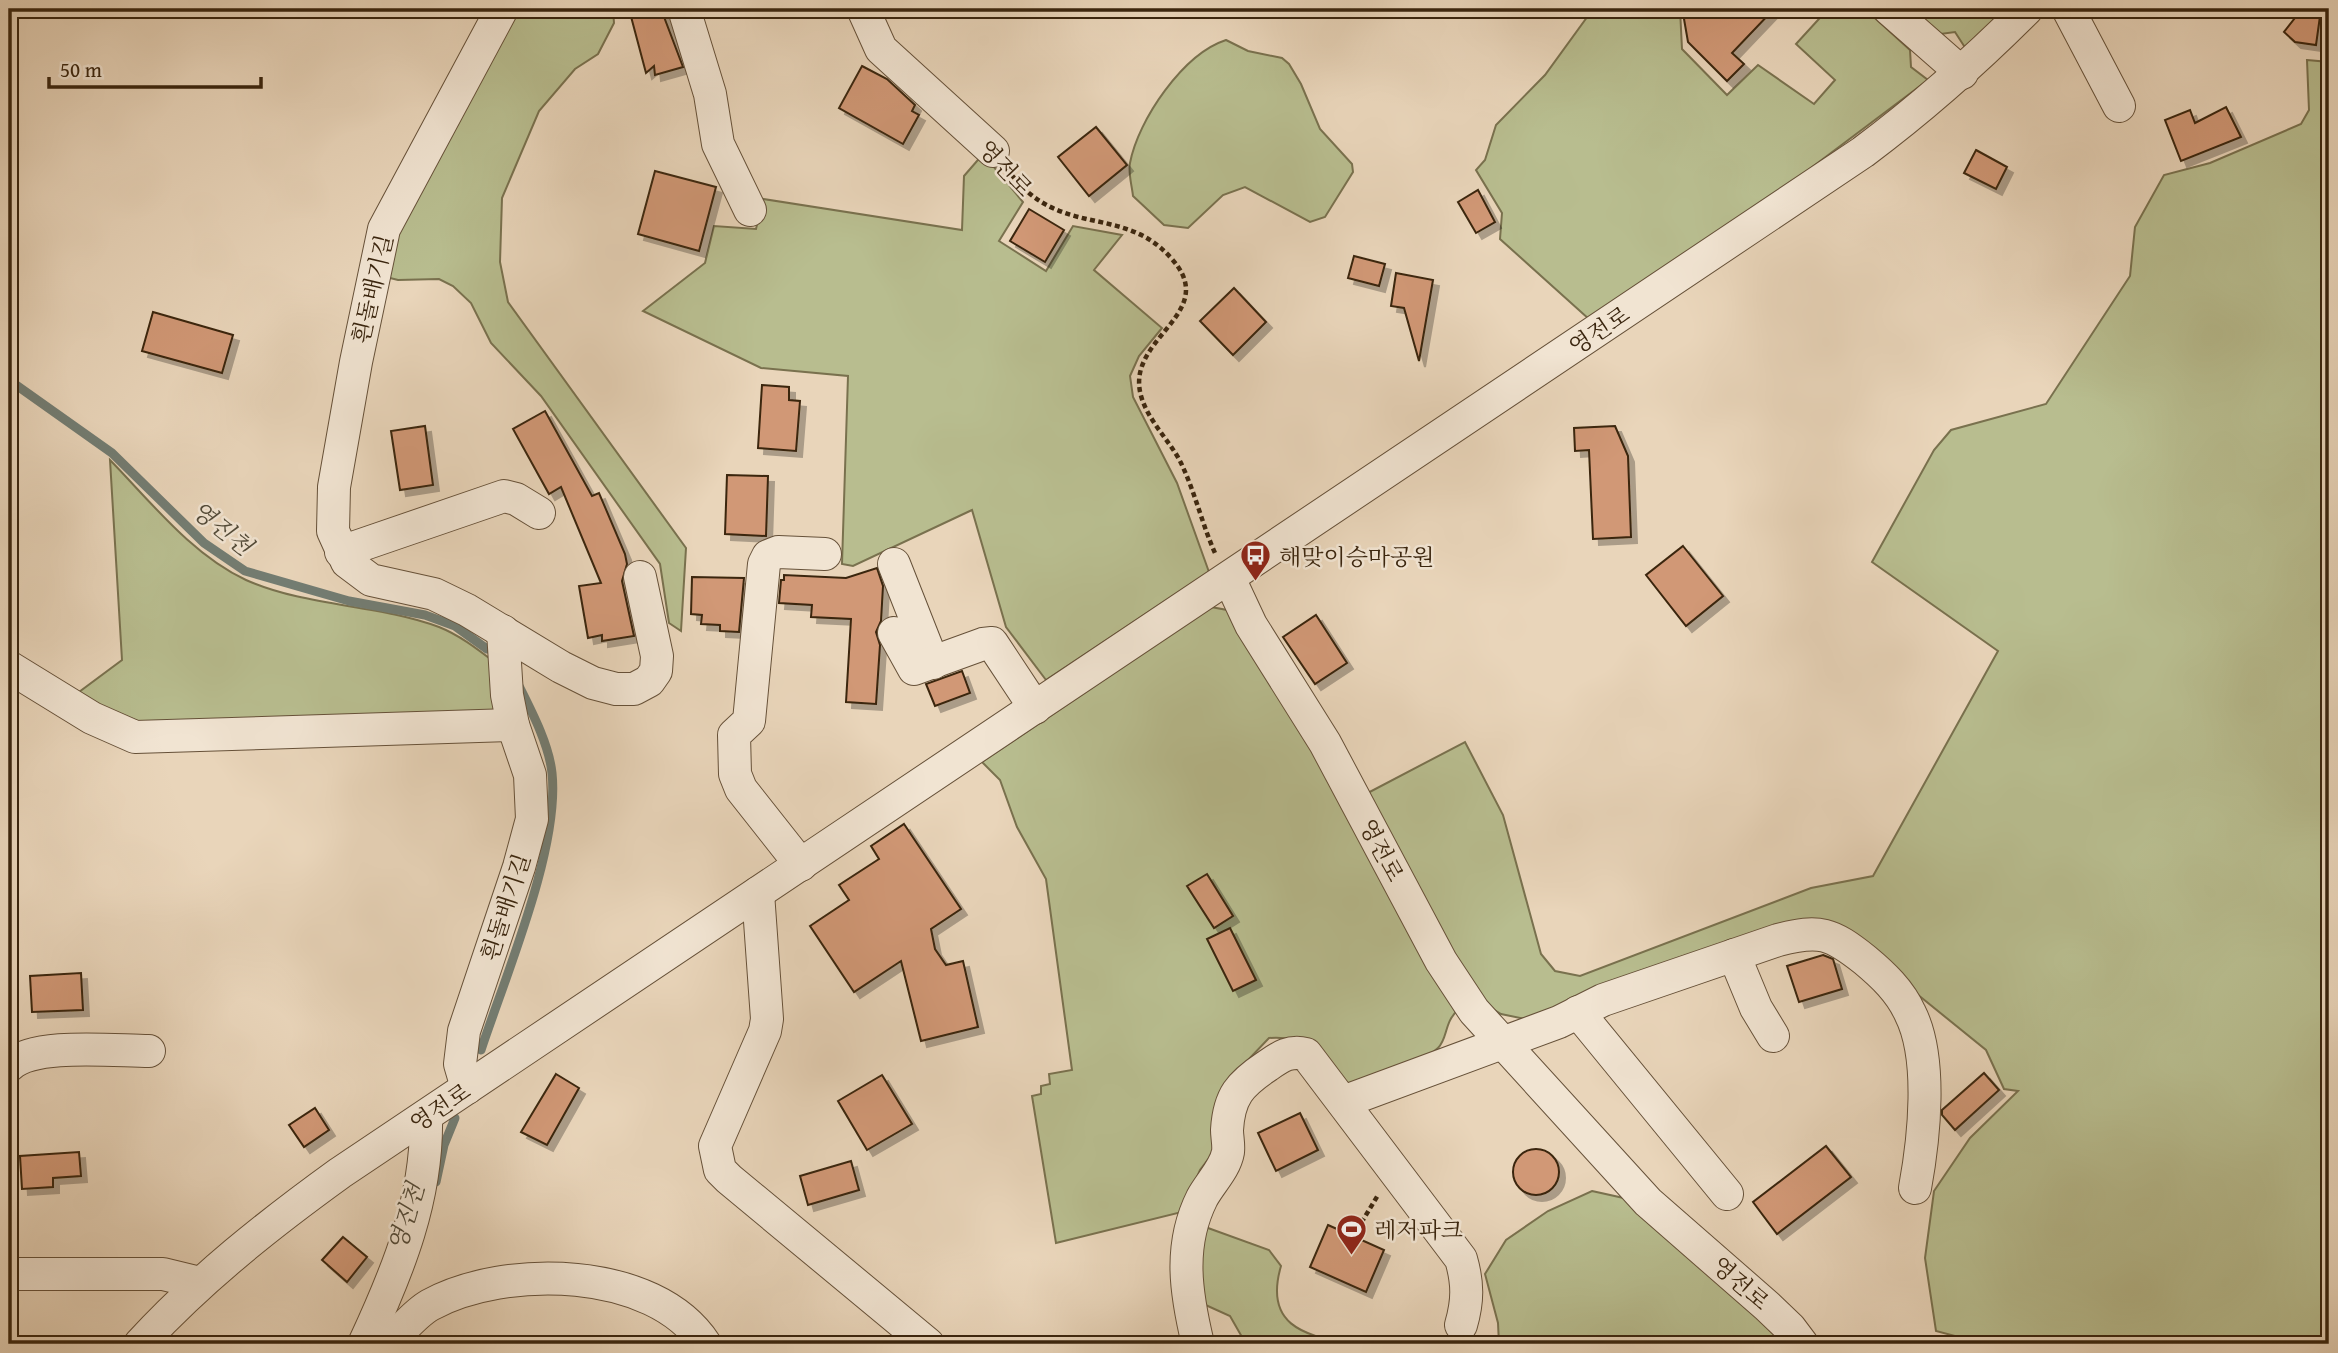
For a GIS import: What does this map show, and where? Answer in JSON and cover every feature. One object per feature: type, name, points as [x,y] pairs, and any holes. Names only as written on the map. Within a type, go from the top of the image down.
[{"type":"street","name":"흰돌배기길","points":[[341,552],[333,531],[334,486],[384,229],[502,9]]},
{"type":"street","points":[[684,9],[710,94],[718,144],[750,210]]},
{"type":"street","name":"영전로","points":[[863,9],[881,49],[993,151]]},
{"type":"street","points":[[1889,9],[1962,72]]},
{"type":"street","name":"영전로","points":[[140,1344],[200,1283],[299,1203],[1863,152],[1962,72],[2027,9]]},
{"type":"street","points":[[2068,9],[2119,106]]},
{"type":"street","points":[[539,513],[516,499],[504,496],[341,552],[347,562],[371,580],[434,594],[593,682],[616,690],[634,689],[649,681],[656,671],[657,656],[640,576]]},
{"type":"street","points":[[801,864],[741,789],[734,774],[734,735],[749,721],[764,564],[768,556],[778,552],[824,554]]},
{"type":"street","points":[[894,564],[933,663]]},
{"type":"street","name":"영전로","points":[[1229,578],[1251,625],[1325,743],[1441,961],[1474,1011],[1648,1202],[1775,1313],[1802,1344]]},
{"type":"street","name":"흰돌배기길","points":[[467,1088],[460,1064],[460,1051],[531,819],[530,775],[513,725],[503,665],[503,631]]},
{"type":"street","points":[[894,633],[915,669],[982,643],[992,643],[1035,708]]},
{"type":"street","points":[[9,667],[92,718],[135,737],[223,737],[513,725]]},
{"type":"street","points":[[758,893],[765,1031],[720,1132],[715,1158],[720,1170],[729,1179],[928,1344]]},
{"type":"street","points":[[1343,1102],[1503,1042],[1603,1000],[1806,933],[1829,934],[1885,977],[1899,995],[1914,1026],[1924,1087],[1924,1137],[1915,1188]]},
{"type":"street","points":[[1734,955],[1756,1008],[1773,1037]]},
{"type":"street","points":[[1578,1012],[1727,1194]]},
{"type":"street","points":[[9,1066],[16,1059],[36,1052],[149,1051]]},
{"type":"street","points":[[1198,1344],[1187,1299],[1186,1242],[1194,1213],[1228,1151],[1227,1130],[1233,1101],[1242,1083],[1282,1055],[1295,1051],[1306,1054],[1461,1259],[1467,1281],[1468,1303],[1461,1325]]},
{"type":"street","points":[[376,1343],[426,1167],[426,1116]]},
{"type":"street","points":[[9,1274],[149,1273],[186,1278],[200,1283]]},
{"type":"street","points":[[376,1343],[428,1306],[460,1291],[492,1283],[537,1278],[569,1279],[647,1297],[676,1313],[705,1344]]},
{"type":"path","points":[[921,9],[941,9]]},
{"type":"path","name":"영전로","points":[[993,151],[1017,182],[1039,202],[1063,215],[1139,232],[1171,258],[1185,278],[1186,296],[1180,311],[1148,355],[1140,374],[1141,391],[1148,412],[1180,460],[1214,551],[1229,578]]},
{"type":"path","points":[[1357,1230],[1371,1202],[1400,1177]]},
{"type":"green space","points":[[513,9],[613,9],[614,23],[598,54],[575,69],[539,111],[502,198],[500,262],[508,302],[686,548],[681,631],[669,623],[660,564],[541,396],[491,343],[471,303],[453,286],[439,279],[398,280],[386,277],[390,233]]},
{"type":"green space","points":[[1593,9],[1680,9],[1682,49],[1727,95],[1758,65],[1814,104],[1835,80],[1796,44],[1828,9],[1865,9],[1910,50],[1911,67],[1928,80],[1791,183],[1590,320],[1500,239],[1502,213],[1476,170],[1485,160],[1496,125],[1545,75]]},
{"type":"green space","points":[[1905,9],[2007,9],[1966,49],[1955,32],[1933,35]]},
{"type":"green space","points":[[1226,40],[1248,51],[1282,58],[1289,64],[1301,84],[1320,129],[1352,164],[1353,172],[1325,217],[1310,222],[1245,187],[1223,195],[1188,228],[1164,225],[1133,196],[1130,163],[1142,128],[1153,109],[1165,91],[1194,59]]},
{"type":"green space","points":[[2307,60],[2329,62],[2329,1344],[1985,1344],[1936,1331],[1925,1258],[1934,1191],[1970,1138],[2018,1091],[2004,1089],[1986,1050],[1827,921],[1525,1019],[1501,1014],[1480,1001],[1362,796],[1465,742],[1503,815],[1541,954],[1555,971],[1580,976],[1811,888],[1873,876],[1998,651],[1872,562],[1934,450],[1951,430],[2046,404],[2130,276],[2135,227],[2164,175],[2210,163],[2301,124],[2309,110]]},
{"type":"green space","points":[[983,154],[1023,202],[999,241],[1046,271],[1073,226],[1122,235],[1094,270],[1162,328],[1139,356],[1130,376],[1133,397],[1177,483],[1209,572],[1046,680],[1006,627],[972,510],[853,566],[842,564],[848,376],[761,368],[643,311],[705,263],[714,226],[756,229],[763,199],[962,230],[964,176]]},
{"type":"green space","points":[[110,460],[190,542],[208,557],[246,580],[293,596],[415,619],[439,627],[467,642],[493,661],[502,714],[159,730],[75,695],[122,660]]},
{"type":"green space","points":[[1211,607],[1227,610],[1271,673],[1458,1010],[1450,1020],[1441,1044],[1430,1054],[1406,1066],[1340,1087],[1319,1057],[1304,1044],[1295,1040],[1269,1038],[1228,1081],[1213,1153],[1200,1170],[1182,1212],[1056,1243],[1032,1096],[1041,1094],[1041,1086],[1050,1084],[1049,1074],[1072,1070],[1046,879],[1017,827],[1000,780],[982,762]]},
{"type":"green space","points":[[1592,1191],[1628,1199],[1786,1344],[1499,1344],[1498,1323],[1485,1274],[1506,1240],[1548,1211]]},
{"type":"green space","points":[[1208,1228],[1269,1250],[1281,1266],[1277,1286],[1278,1301],[1283,1314],[1302,1331],[1349,1344],[1246,1344],[1230,1316],[1199,1302],[1197,1242]]},
{"type":"building","points":[[629,9],[661,9],[683,67],[655,75],[654,66],[646,73]]},
{"type":"building","points":[[1694,9],[1774,9],[1732,53],[1744,64],[1727,81],[1688,42],[1684,19]]},
{"type":"building","points":[[2302,9],[2321,9],[2316,45],[2295,42],[2284,32]]},
{"type":"building","points":[[862,66],[887,79],[915,105],[912,111],[919,115],[903,144],[839,108]]},
{"type":"building","points":[[2226,107],[2241,137],[2181,161],[2165,120],[2190,110],[2195,123]]},
{"type":"building","points":[[1096,127],[1127,165],[1089,196],[1058,157]]},
{"type":"building","points":[[1976,150],[2007,167],[1996,189],[1964,173]]},
{"type":"building","points":[[655,171],[716,187],[699,251],[638,234]]},
{"type":"building","points":[[1478,190],[1495,222],[1476,233],[1458,202]]},
{"type":"building","points":[[1029,209],[1064,230],[1045,262],[1010,241]]},
{"type":"building","points":[[1354,256],[1385,264],[1379,286],[1348,278]]},
{"type":"building","points":[[1396,273],[1433,280],[1419,361],[1404,308],[1391,306]]},
{"type":"building","points":[[1234,288],[1266,322],[1233,355],[1200,321]]},
{"type":"building","points":[[153,312],[233,335],[222,373],[142,351]]},
{"type":"building","points":[[762,385],[789,387],[789,400],[800,401],[796,451],[758,448]]},
{"type":"building","points":[[545,411],[592,496],[599,493],[625,554],[627,564],[622,581],[634,636],[602,641],[602,635],[588,638],[579,586],[601,583],[561,487],[549,494],[513,429]]},
{"type":"building","points":[[425,426],[433,485],[400,490],[391,431]]},
{"type":"building","points":[[1615,426],[1628,456],[1631,537],[1593,539],[1589,450],[1575,451],[1574,428]]},
{"type":"building","points":[[727,475],[768,476],[766,536],[725,534]]},
{"type":"building","points":[[1683,546],[1723,596],[1686,626],[1646,575]]},
{"type":"building","points":[[877,568],[883,586],[881,621],[876,632],[880,645],[876,704],[846,702],[851,619],[811,617],[812,605],[779,603],[781,580],[784,580],[784,575],[846,578]]},
{"type":"building","points":[[692,577],[744,578],[739,632],[720,631],[720,625],[701,624],[702,615],[691,614]]},
{"type":"building","points":[[1316,615],[1347,663],[1315,684],[1283,637]]},
{"type":"building","points":[[962,671],[970,693],[935,706],[926,684]]},
{"type":"building","points":[[904,824],[961,909],[931,929],[935,949],[946,965],[963,961],[978,1027],[921,1041],[901,961],[854,992],[810,926],[849,900],[839,885],[879,859],[871,846]]},
{"type":"building","points":[[1207,874],[1233,916],[1214,928],[1187,886]]},
{"type":"building","points":[[1230,928],[1256,980],[1233,991],[1207,939]]},
{"type":"building","points":[[1823,955],[1833,959],[1842,989],[1799,1002],[1787,966]]},
{"type":"building","points":[[81,973],[83,1010],[32,1012],[30,976]]},
{"type":"building","points":[[1984,1073],[1999,1090],[1955,1130],[1942,1115],[1942,1110]]},
{"type":"building","points":[[556,1074],[579,1088],[547,1145],[521,1132]]},
{"type":"building","points":[[882,1075],[912,1124],[867,1150],[838,1101]]},
{"type":"building","points":[[315,1108],[329,1130],[304,1147],[289,1125]]},
{"type":"building","points":[[1300,1113],[1318,1150],[1276,1171],[1258,1133]]},
{"type":"building","points":[[1826,1146],[1851,1177],[1777,1234],[1753,1202]]},
{"type":"building","points":[[1536,1149],[1553,1155],[1559,1172],[1553,1189],[1536,1195],[1519,1189],[1513,1172],[1519,1155]]},
{"type":"building","points":[[79,1152],[81,1176],[53,1178],[53,1187],[22,1189],[20,1156]]},
{"type":"building","points":[[851,1161],[859,1190],[808,1205],[800,1176]]},
{"type":"building","points":[[1328,1225],[1384,1250],[1366,1292],[1310,1267]]},
{"type":"building","points":[[343,1237],[367,1257],[347,1282],[322,1260]]},
{"type":"waterway","name":"영진천","points":[[9,380],[112,453],[204,543],[245,571],[349,601],[425,615],[455,626],[487,649]]},
{"type":"waterway","name":"영진천","points":[[481,1050],[539,874],[548,838],[552,803],[552,773],[547,751],[539,727],[518,684]]},
{"type":"waterway","name":"영진천","points":[[436,1182],[444,1145],[455,1118]]},
{"type":"place","name":"해맞이승마공원","points":[[1256,583]]},
{"type":"place","name":"레저파크","points":[[1351,1256]]}]
